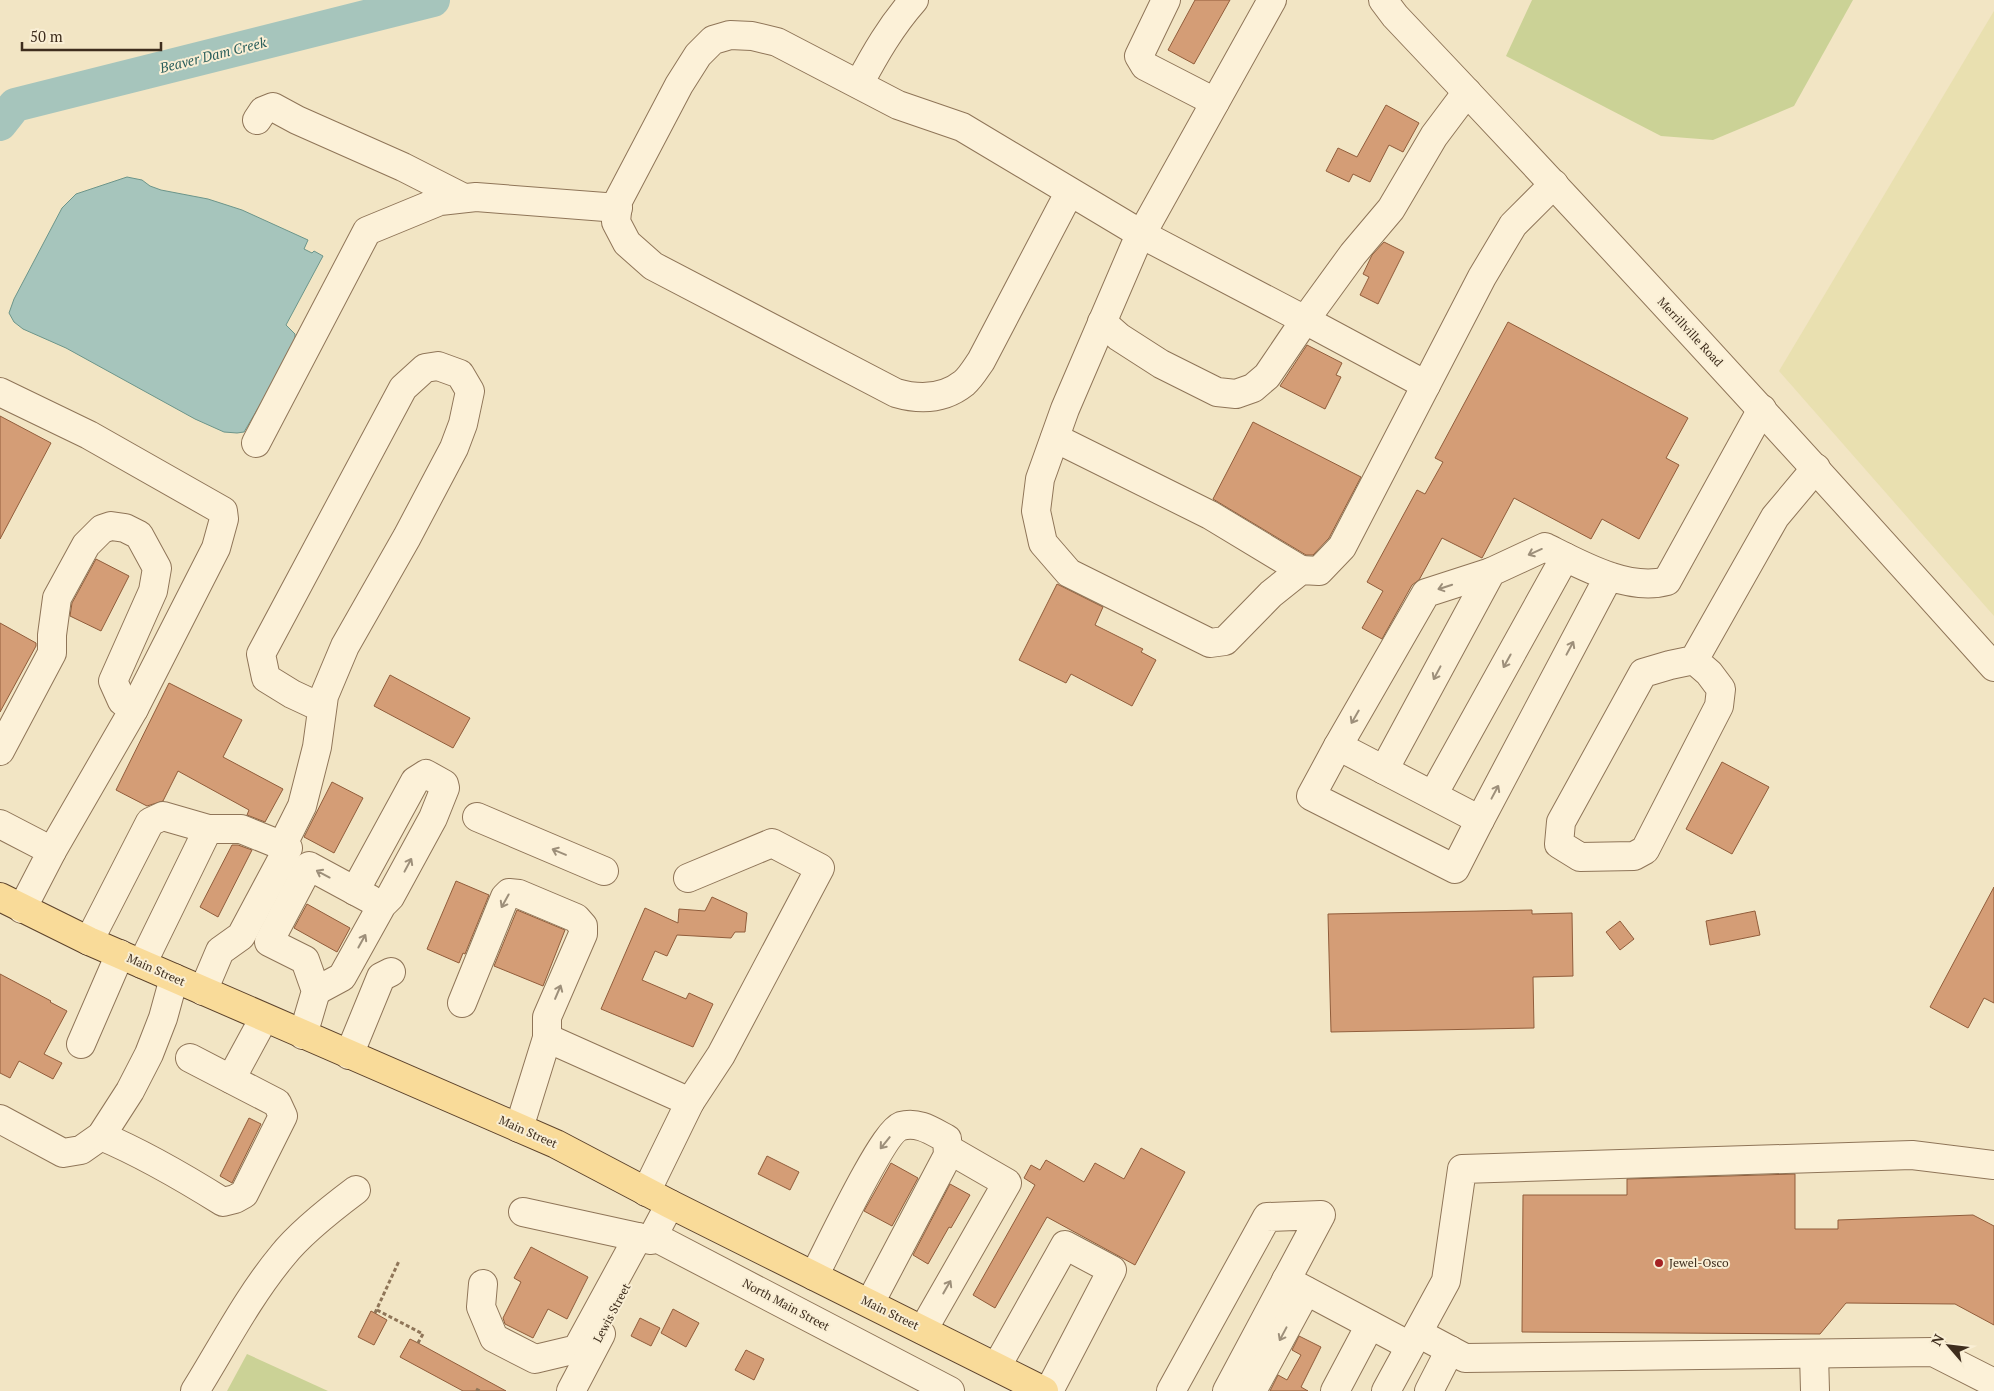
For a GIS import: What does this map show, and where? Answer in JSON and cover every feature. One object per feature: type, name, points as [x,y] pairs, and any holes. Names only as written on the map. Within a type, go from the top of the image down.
[{"type":"main road","name":"Main Street","points":[[11,903],[89,941],[556,1144],[646,1192],[1044,1391]]},
{"type":"street","points":[[859,84],[884,38],[914,0]]},
{"type":"street","points":[[1166,0],[1139,56],[1145,66],[1215,102]]},
{"type":"street","points":[[1272,0],[1141,234],[1102,322],[1055,438],[1040,479],[1036,511],[1043,543],[1069,573],[1210,643],[1225,641],[1271,594],[1300,570]]},
{"type":"street","name":"Merrillville Road","points":[[1383,0],[1395,16],[1554,184],[1762,409],[1994,667]]},
{"type":"street","points":[[1069,193],[981,361],[964,382],[940,396],[915,398],[896,393],[653,266],[627,243],[616,222],[618,201],[679,85],[698,55],[713,40],[730,35],[752,36],[777,42],[898,105],[962,127],[1069,193],[1141,234],[1426,385]]},
{"type":"street","points":[[1102,322],[1119,337],[1161,364],[1217,392],[1236,394],[1253,388],[1266,376],[1353,254],[1391,209],[1434,136],[1468,92]]},
{"type":"street","points":[[257,120],[262,111],[273,107],[403,167],[462,197]]},
{"type":"street","points":[[1055,438],[1210,515],[1300,570],[1319,571],[1342,547],[1482,277],[1513,225],[1554,184]]},
{"type":"street","points":[[256,442],[368,231],[440,201],[462,197],[618,208]]},
{"type":"street","points":[[282,846],[302,806],[317,747],[324,696],[345,646],[407,537],[454,448],[464,424],[470,391],[460,374],[438,366],[425,368],[404,388],[262,654],[266,678],[292,694],[322,708]]},
{"type":"street","points":[[0,392],[89,435],[223,511],[224,519],[216,548],[134,708],[52,852],[11,903]]},
{"type":"street","points":[[1602,574],[1455,869],[1312,796],[1338,746],[1426,593],[1491,572],[1546,548],[1602,574],[1635,582],[1667,581],[1762,409]]},
{"type":"street","points":[[1694,660],[1775,517],[1816,468]]},
{"type":"street","points":[[0,751],[52,653],[52,635],[57,598],[86,545],[102,529],[111,526],[125,528],[139,535],[157,568],[154,592],[113,680],[122,702],[134,708]]},
{"type":"street","points":[[1433,795],[1565,558]]},
{"type":"street","points":[[1384,770],[1491,572]]},
{"type":"street","points":[[1694,660],[1709,673],[1720,689],[1719,706],[1644,850],[1634,856],[1580,857],[1559,844],[1561,822],[1643,673],[1670,664],[1694,660]]},
{"type":"street","points":[[1338,746],[1480,820]]},
{"type":"street","points":[[316,991],[342,977],[382,905],[390,897],[433,818],[446,788],[444,784],[426,774],[415,781],[355,891]]},
{"type":"street","points":[[89,941],[150,822],[164,816],[208,829],[241,828],[288,848],[241,936],[220,952],[203,991]]},
{"type":"street","points":[[477,817],[604,871]]},
{"type":"street","points":[[0,824],[52,852]]},
{"type":"street","points":[[81,1044],[208,829]]},
{"type":"street","points":[[646,1192],[690,1102],[721,1055],[820,868],[772,843],[688,878]]},
{"type":"street","points":[[303,1035],[316,991],[305,960],[269,942],[309,866],[382,905]]},
{"type":"street","points":[[462,1003],[505,897],[509,893],[519,894],[576,918],[583,926],[582,934],[547,1017],[547,1038],[519,1128]]},
{"type":"street","points":[[349,1055],[381,978],[391,972]]},
{"type":"street","points":[[0,1119],[63,1153],[80,1150],[101,1136],[130,1091],[149,1054],[163,1018],[174,978]]},
{"type":"street","points":[[231,1079],[264,1018]]},
{"type":"street","points":[[547,1038],[690,1102]]},
{"type":"street","points":[[101,1136],[141,1153],[181,1175],[223,1202],[244,1194],[283,1116],[277,1103],[190,1058]]},
{"type":"street","points":[[814,1276],[879,1150],[898,1127],[914,1123],[927,1128],[947,1139],[948,1154],[870,1303]]},
{"type":"street","points":[[923,1330],[1007,1183],[948,1149]]},
{"type":"street","points":[[1386,1391],[1446,1281],[1462,1169],[1912,1155],[1994,1165]]},
{"type":"street","points":[[195,1391],[252,1298],[282,1255],[328,1212],[356,1190]]},
{"type":"street","points":[[483,1284],[481,1307],[494,1338],[535,1359],[578,1350],[670,1204]]},
{"type":"street","name":"North Main Street","points":[[523,1212],[647,1238],[950,1391]]},
{"type":"street","points":[[1171,1391],[1267,1218],[1321,1215],[1296,1286],[1252,1391]]},
{"type":"street","name":"Lewis Street","points":[[571,1391],[647,1238]]},
{"type":"street","points":[[997,1366],[1065,1245],[1112,1270],[1049,1391]]},
{"type":"street","points":[[1296,1286],[1370,1325],[1450,1350],[1465,1358],[1933,1352],[1994,1382]]},
{"type":"street","points":[[1227,1391],[1296,1286]]},
{"type":"street","points":[[1335,1391],[1370,1325]]},
{"type":"street","points":[[1429,1391],[1450,1350]]},
{"type":"street","points":[[1814,1354],[1815,1391]]},
{"type":"path","points":[[399,1261],[376,1312],[422,1334],[418,1343]]},
{"type":"shaded area","points":[[1994,11],[1994,616],[1779,371]]},
{"type":"green space","points":[[1532,0],[1853,0],[1794,106],[1713,140],[1661,136],[1506,56]]},
{"type":"green space","points":[[247,1354],[328,1391],[227,1391]]},
{"type":"water","points":[[127,177],[142,180],[150,186],[161,190],[208,199],[242,210],[308,240],[304,249],[312,253],[314,251],[323,256],[286,325],[295,334],[295,341],[244,432],[224,432],[195,419],[66,348],[23,329],[14,322],[9,313],[14,299],[62,208],[76,194]]},
{"type":"building","points":[[1195,0],[1230,0],[1194,64],[1168,50]]},
{"type":"building","points":[[1386,105],[1419,123],[1403,152],[1389,145],[1370,182],[1353,174],[1349,182],[1326,171],[1338,148],[1357,157]]},
{"type":"building","points":[[1384,242],[1404,252],[1378,304],[1360,295],[1369,277],[1363,274],[1372,255]]},
{"type":"building","points":[[1508,322],[1688,418],[1666,458],[1679,465],[1639,539],[1602,519],[1591,539],[1514,498],[1482,558],[1442,538],[1419,580],[1412,585],[1382,639],[1362,628],[1383,591],[1367,582],[1417,490],[1425,494],[1443,462],[1435,458]]},
{"type":"building","points":[[1307,345],[1342,363],[1336,375],[1341,377],[1325,409],[1280,386]]},
{"type":"building","points":[[0,416],[51,443],[0,539]]},
{"type":"building","points":[[1253,422],[1361,477],[1329,538],[1313,555],[1306,555],[1213,499]]},
{"type":"building","points":[[96,559],[129,576],[101,631],[70,616],[72,603]]},
{"type":"building","points":[[1057,584],[1103,607],[1095,625],[1143,649],[1141,652],[1156,660],[1132,706],[1071,674],[1066,683],[1019,660]]},
{"type":"building","points":[[0,623],[36,643],[36,646],[0,712]]},
{"type":"building","points":[[390,675],[470,718],[453,748],[374,706]]},
{"type":"building","points":[[169,683],[242,720],[223,757],[283,789],[265,822],[247,815],[249,810],[178,771],[163,801],[147,806],[116,790]]},
{"type":"building","points":[[1722,762],[1769,787],[1732,854],[1686,829]]},
{"type":"building","points":[[332,782],[363,798],[334,853],[304,837]]},
{"type":"building","points":[[232,845],[252,850],[218,917],[200,907]]},
{"type":"building","points":[[456,881],[489,895],[465,954],[463,953],[459,963],[427,949]]},
{"type":"building","points":[[1994,887],[1994,1003],[1984,998],[1968,1028],[1930,1007]]},
{"type":"building","points":[[712,897],[747,913],[745,932],[735,932],[731,938],[677,935],[667,956],[655,951],[642,980],[686,999],[689,993],[713,1004],[693,1047],[601,1009],[645,908],[678,923],[679,909],[705,911]]},
{"type":"building","points":[[307,904],[350,928],[337,952],[294,928]]},
{"type":"building","points":[[517,910],[565,930],[543,986],[494,966]]},
{"type":"building","points":[[1532,910],[1532,914],[1572,913],[1573,976],[1533,977],[1534,1028],[1331,1032],[1328,914]]},
{"type":"building","points":[[1755,911],[1760,935],[1710,945],[1706,921]]},
{"type":"building","points":[[1620,921],[1634,939],[1620,950],[1606,932]]},
{"type":"building","points":[[0,974],[67,1011],[44,1054],[62,1063],[53,1079],[19,1061],[10,1078],[0,1073]]},
{"type":"building","points":[[249,1118],[261,1124],[232,1183],[220,1176]]},
{"type":"building","points":[[1141,1148],[1185,1172],[1135,1265],[1047,1217],[995,1308],[973,1295],[1035,1185],[1024,1178],[1031,1165],[1040,1170],[1046,1160],[1084,1182],[1095,1163],[1124,1179]]},
{"type":"building","points":[[767,1156],[799,1172],[790,1190],[758,1174]]},
{"type":"building","points":[[891,1163],[918,1178],[892,1226],[864,1211]]},
{"type":"building","name":"Jewel-Osco","points":[[1795,1174],[1795,1229],[1838,1229],[1838,1220],[1973,1215],[1994,1226],[1994,1325],[1955,1304],[1846,1303],[1820,1334],[1522,1332],[1523,1195],[1627,1195],[1627,1179]]},
{"type":"building","points":[[950,1184],[970,1195],[928,1264],[913,1255]]},
{"type":"building","points":[[531,1247],[588,1277],[567,1319],[548,1309],[533,1338],[505,1324],[503,1318],[521,1282],[514,1278]]},
{"type":"building","points":[[673,1309],[699,1323],[686,1347],[661,1333]]},
{"type":"building","points":[[371,1311],[387,1320],[374,1345],[358,1337]]},
{"type":"building","points":[[640,1318],[660,1328],[651,1346],[631,1336]]},
{"type":"building","points":[[1299,1336],[1321,1347],[1301,1387],[1308,1391],[1270,1391],[1278,1375],[1287,1380],[1301,1355],[1292,1350]]},
{"type":"building","points":[[410,1339],[506,1391],[463,1391],[400,1357]]},
{"type":"building","points":[[746,1350],[764,1359],[754,1380],[735,1370]]},
{"type":"waterway","name":"Beaver Dam Creek","points":[[0,124],[15,105],[433,0]]},
{"type":"place","name":"Jewel-Osco","points":[[1659,1263]]}]
